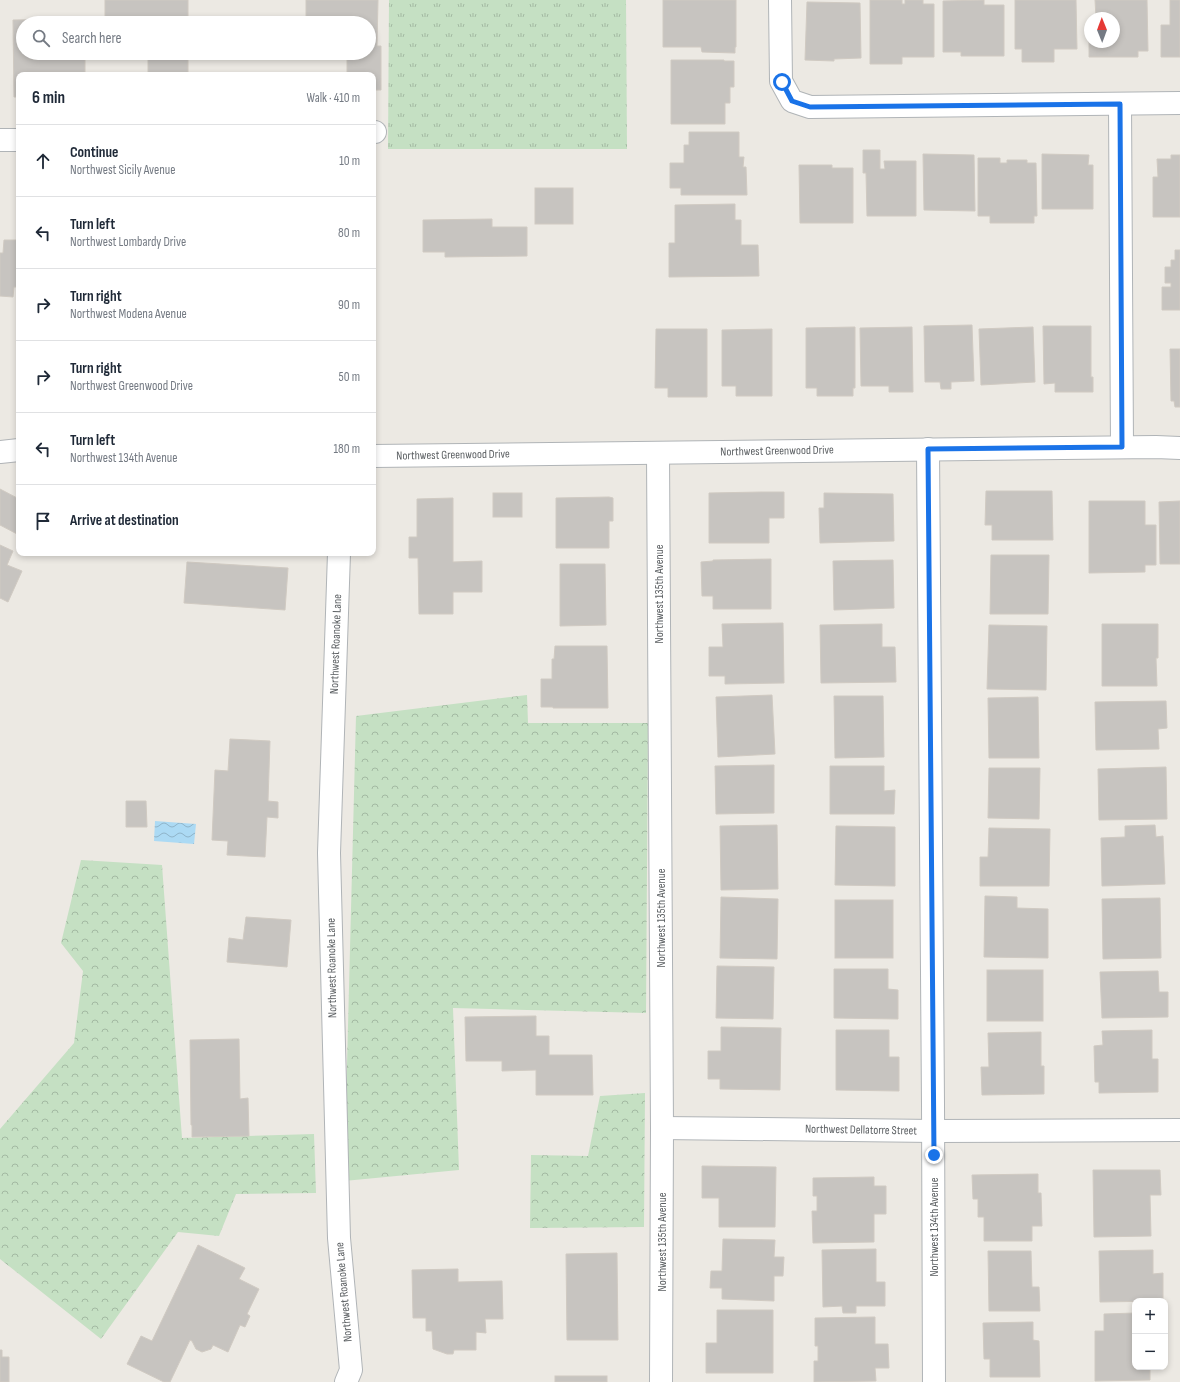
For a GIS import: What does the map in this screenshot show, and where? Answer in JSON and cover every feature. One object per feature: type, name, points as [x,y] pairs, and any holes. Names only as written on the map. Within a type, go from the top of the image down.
[{"type":"street","points":[[780,0],[782,82],[792,101],[810,107],[1180,103]]},
{"type":"street","points":[[1120,104],[1122,447]]},
{"type":"street","points":[[0,140],[16,140]]},
{"type":"street","name":"Northwest Greenwood Drive","points":[[376,456],[1122,447],[1180,448]]},
{"type":"street","name":"Northwest 134th Avenue","points":[[928,449],[934,1131],[934,1382]]},
{"type":"street","points":[[0,452],[16,450]]},
{"type":"street","name":"Northwest 135th Avenue","points":[[658,453],[662,1128],[661,1382]]},
{"type":"street","name":"Northwest Roanoke Lane","points":[[339,556],[329,853],[339,1238],[351,1370],[346,1382]]},
{"type":"street","name":"Northwest Dellatorre Street","points":[[662,1128],[934,1131],[1180,1130]]},
{"type":"green space","points":[[389,0],[626,0],[627,149],[388,149]]},
{"type":"green space","points":[[527,695],[528,723],[648,723],[646,1013],[453,1008],[459,1170],[344,1181],[356,716]]},
{"type":"green space","points":[[81,860],[162,865],[182,1138],[314,1134],[316,1193],[236,1194],[219,1236],[178,1232],[101,1339],[0,1259],[0,1129],[74,1043],[83,971],[61,943]]},
{"type":"green space","points":[[645,1093],[644,1227],[530,1228],[531,1155],[588,1156],[600,1096]]},
{"type":"water","points":[[155,821],[196,824],[194,844],[154,841]]},
{"type":"building","points":[[105,0],[188,0],[188,16],[105,16]]},
{"type":"building","points":[[306,0],[378,0],[377,46],[381,46],[381,90],[376,90],[376,72],[347,72],[347,60],[376,60],[376,16],[306,16]]},
{"type":"building","points":[[663,0],[736,0],[735,53],[702,52],[701,47],[663,47]]},
{"type":"building","points":[[870,0],[902,0],[902,4],[905,4],[905,0],[923,0],[923,4],[934,4],[934,57],[902,57],[902,64],[870,64]]},
{"type":"building","points":[[984,0],[984,5],[1004,5],[1004,56],[961,56],[961,52],[943,52],[943,1]]},
{"type":"building","points":[[1015,0],[1076,0],[1077,49],[1054,49],[1054,62],[1022,62],[1022,49],[1015,49]]},
{"type":"building","points":[[1095,0],[1147,0],[1148,51],[1138,51],[1138,57],[1089,57],[1089,48],[1120,48],[1120,12],[1096,12]]},
{"type":"building","points":[[1170,0],[1180,0],[1180,57],[1161,57],[1161,25],[1170,25]]},
{"type":"building","points":[[807,2],[860,3],[861,58],[834,59],[834,61],[805,60]]},
{"type":"building","points":[[13,20],[16,20],[16,60],[85,60],[85,72],[16,72],[16,97],[14,97]]},
{"type":"building","points":[[148,60],[188,60],[188,72],[148,72]]},
{"type":"building","points":[[671,60],[734,61],[734,87],[730,87],[730,103],[725,103],[725,124],[671,124]]},
{"type":"building","points":[[689,132],[739,132],[739,157],[744,157],[743,167],[746,167],[747,195],[681,195],[681,188],[670,188],[670,163],[684,163],[684,145],[689,145]]},
{"type":"building","points":[[863,150],[880,150],[880,169],[885,169],[884,161],[916,161],[916,216],[867,216],[866,173],[863,173]]},
{"type":"building","points":[[923,154],[974,155],[975,211],[924,210]]},
{"type":"building","points":[[1042,154],[1089,155],[1088,165],[1093,165],[1093,209],[1042,209]]},
{"type":"building","points":[[1171,155],[1180,155],[1180,217],[1153,217],[1153,177],[1158,177],[1157,159],[1171,159]]},
{"type":"building","points":[[978,158],[1000,158],[1000,163],[1007,163],[1007,160],[1027,160],[1027,163],[1036,163],[1037,216],[1034,216],[1034,223],[990,223],[990,216],[978,216]]},
{"type":"building","points":[[799,165],[832,165],[832,168],[853,168],[853,223],[800,223]]},
{"type":"building","points":[[535,188],[573,188],[573,224],[535,224]]},
{"type":"building","points":[[735,204],[735,220],[741,220],[741,245],[758,245],[759,276],[669,277],[669,243],[675,243],[675,205]]},
{"type":"building","points":[[492,219],[492,227],[527,227],[527,256],[445,257],[445,252],[423,252],[423,220]]},
{"type":"building","points":[[4,240],[16,240],[16,287],[14,287],[13,297],[0,296],[0,253],[3,253]]},
{"type":"building","points":[[1175,250],[1180,250],[1180,310],[1162,310],[1162,287],[1171,287],[1171,283],[1165,283],[1165,267],[1171,267],[1171,260],[1175,260]]},
{"type":"building","points":[[972,325],[974,381],[951,382],[951,389],[941,389],[940,382],[925,382],[924,326]]},
{"type":"building","points":[[1043,326],[1091,326],[1091,377],[1093,377],[1093,392],[1055,392],[1055,383],[1044,384]]},
{"type":"building","points":[[855,327],[855,388],[853,388],[853,396],[817,396],[817,388],[806,388],[806,328]]},
{"type":"building","points":[[912,327],[913,392],[889,392],[889,386],[861,386],[860,328]]},
{"type":"building","points":[[1033,327],[1035,382],[981,385],[979,329]]},
{"type":"building","points":[[656,329],[707,329],[707,397],[668,397],[668,388],[655,388]]},
{"type":"building","points":[[772,329],[772,396],[736,396],[736,386],[722,386],[722,330]]},
{"type":"building","points":[[1170,349],[1180,349],[1180,407],[1175,407],[1174,401],[1171,401]]},
{"type":"building","points":[[0,489],[16,497],[16,533],[0,525]]},
{"type":"building","points":[[986,491],[1052,491],[1053,540],[992,540],[992,525],[985,525]]},
{"type":"building","points":[[784,492],[784,518],[769,518],[769,543],[709,543],[709,493]]},
{"type":"building","points":[[493,493],[522,493],[522,517],[493,517]]},
{"type":"building","points":[[824,493],[893,494],[894,541],[820,543],[819,508],[824,508]]},
{"type":"building","points":[[453,498],[453,562],[482,561],[482,592],[453,592],[453,614],[419,614],[418,558],[409,558],[409,537],[417,537],[417,499]]},
{"type":"building","points":[[556,498],[613,498],[613,521],[609,521],[609,548],[556,548]]},
{"type":"building","points":[[1089,501],[1145,501],[1145,525],[1156,525],[1156,565],[1145,565],[1145,572],[1089,573]]},
{"type":"building","points":[[1180,501],[1180,564],[1160,564],[1159,502]]},
{"type":"building","points":[[0,545],[13,551],[7,565],[22,571],[8,602],[0,598]]},
{"type":"building","points":[[991,555],[1049,555],[1048,614],[990,614]]},
{"type":"building","points":[[771,559],[771,609],[713,609],[713,596],[702,596],[701,562],[713,560]]},
{"type":"building","points":[[893,560],[894,608],[834,610],[833,561]]},
{"type":"building","points":[[187,562],[288,568],[285,610],[184,603]]},
{"type":"building","points":[[560,564],[605,564],[606,625],[560,626]]},
{"type":"building","points":[[783,623],[784,683],[725,684],[725,676],[709,676],[709,647],[723,647],[722,624]]},
{"type":"building","points":[[882,624],[882,647],[895,647],[896,682],[821,683],[820,625]]},
{"type":"building","points":[[1102,624],[1158,624],[1158,658],[1156,658],[1157,686],[1102,686]]},
{"type":"building","points":[[989,625],[1047,626],[1046,690],[987,689]]},
{"type":"building","points":[[555,646],[607,646],[608,708],[541,707],[541,679],[552,679],[552,659],[554,659]]},
{"type":"building","points":[[772,695],[775,754],[718,757],[716,697]]},
{"type":"building","points":[[834,696],[883,696],[884,757],[835,758]]},
{"type":"building","points":[[1038,697],[1039,758],[989,758],[988,698]]},
{"type":"building","points":[[1166,701],[1167,728],[1158,729],[1159,749],[1096,750],[1095,702]]},
{"type":"building","points":[[230,739],[270,741],[268,801],[278,802],[278,818],[267,817],[265,857],[227,855],[228,841],[212,840],[215,770],[228,771]]},
{"type":"building","points":[[774,765],[774,813],[716,814],[715,766]]},
{"type":"building","points":[[830,766],[884,766],[884,791],[895,790],[894,814],[830,814]]},
{"type":"building","points":[[1166,767],[1167,819],[1099,820],[1098,769]]},
{"type":"building","points":[[989,768],[1040,768],[1039,819],[988,818]]},
{"type":"building","points":[[126,801],[146,801],[147,827],[126,827]]},
{"type":"building","points":[[777,825],[778,889],[721,890],[720,826]]},
{"type":"building","points":[[1155,825],[1156,837],[1163,836],[1165,884],[1102,886],[1101,838],[1125,837],[1125,826]]},
{"type":"building","points":[[836,826],[895,827],[895,886],[835,885]]},
{"type":"building","points":[[989,828],[1050,829],[1049,886],[980,886],[980,857],[988,857]]},
{"type":"building","points":[[985,896],[1017,897],[1017,908],[1048,909],[1048,958],[984,957]]},
{"type":"building","points":[[721,897],[778,899],[777,959],[720,958]]},
{"type":"building","points":[[1160,898],[1161,958],[1103,959],[1102,899]]},
{"type":"building","points":[[835,900],[893,900],[893,958],[835,958]]},
{"type":"building","points":[[246,917],[291,920],[287,967],[227,962],[229,938],[243,940]]},
{"type":"building","points":[[717,966],[774,967],[773,1019],[716,1018]]},
{"type":"building","points":[[834,969],[888,969],[888,989],[898,990],[898,1019],[834,1018]]},
{"type":"building","points":[[987,970],[1043,970],[1043,1021],[987,1021]]},
{"type":"building","points":[[1158,971],[1159,992],[1168,992],[1168,1017],[1102,1018],[1100,972]]},
{"type":"building","points":[[536,1016],[536,1036],[549,1036],[549,1055],[592,1055],[593,1095],[536,1095],[536,1070],[502,1071],[502,1061],[466,1061],[465,1017]]},
{"type":"building","points":[[721,1027],[781,1028],[780,1090],[720,1089],[720,1079],[708,1079],[708,1051],[721,1051]]},
{"type":"building","points":[[836,1030],[889,1030],[889,1057],[899,1057],[899,1091],[836,1090]]},
{"type":"building","points":[[1152,1030],[1152,1059],[1158,1059],[1158,1092],[1099,1093],[1099,1082],[1095,1082],[1094,1046],[1103,1045],[1102,1031]]},
{"type":"building","points":[[1041,1032],[1041,1066],[1044,1066],[1044,1094],[982,1095],[981,1067],[989,1067],[988,1033]]},
{"type":"building","points":[[239,1039],[240,1099],[248,1098],[249,1136],[192,1137],[190,1040]]},
{"type":"building","points":[[702,1166],[776,1167],[775,1227],[719,1227],[719,1198],[702,1198]]},
{"type":"building","points":[[1093,1170],[1160,1170],[1161,1195],[1150,1195],[1151,1236],[1094,1237]]},
{"type":"building","points":[[1038,1174],[1038,1193],[1041,1193],[1042,1226],[1032,1226],[1032,1241],[984,1241],[984,1217],[978,1217],[978,1199],[973,1199],[972,1175]]},
{"type":"building","points":[[874,1177],[874,1186],[886,1186],[886,1214],[874,1214],[874,1242],[813,1243],[812,1211],[817,1211],[817,1196],[813,1196],[813,1178]]},
{"type":"building","points":[[723,1239],[775,1240],[774,1257],[784,1257],[783,1276],[774,1276],[774,1301],[722,1299],[722,1288],[710,1288],[711,1271],[722,1271]]},
{"type":"building","points":[[198,1245],[245,1268],[239,1279],[259,1289],[247,1314],[250,1316],[245,1327],[240,1325],[228,1352],[213,1345],[211,1349],[202,1352],[196,1349],[190,1340],[170,1382],[164,1382],[127,1364],[141,1336],[152,1341]]},
{"type":"building","points":[[876,1249],[876,1282],[885,1282],[885,1306],[856,1306],[856,1313],[843,1313],[842,1306],[823,1307],[822,1250]]},
{"type":"building","points":[[1153,1250],[1153,1274],[1163,1273],[1163,1298],[1132,1298],[1132,1301],[1100,1302],[1099,1251]]},
{"type":"building","points":[[988,1251],[1031,1251],[1032,1287],[1039,1287],[1040,1311],[989,1311]]},
{"type":"building","points":[[617,1253],[618,1340],[567,1340],[566,1254]]},
{"type":"building","points":[[458,1269],[458,1282],[502,1281],[503,1319],[485,1319],[486,1333],[476,1332],[476,1350],[454,1350],[453,1354],[447,1354],[433,1349],[432,1331],[426,1331],[426,1318],[413,1318],[412,1270]]},
{"type":"building","points":[[717,1310],[773,1310],[773,1373],[706,1373],[706,1343],[717,1343]]},
{"type":"building","points":[[1132,1313],[1132,1370],[1150,1370],[1150,1380],[1095,1381],[1095,1331],[1104,1331],[1104,1314]]},
{"type":"building","points":[[875,1317],[875,1344],[888,1344],[889,1368],[875,1368],[876,1381],[814,1382],[814,1361],[818,1361],[818,1346],[815,1346],[815,1318]]},
{"type":"building","points":[[1033,1322],[1033,1340],[1039,1341],[1040,1377],[990,1377],[990,1359],[984,1359],[983,1323]]},
{"type":"building","points":[[0,1350],[2,1350],[2,1357],[9,1357],[9,1382],[0,1382]]},
{"type":"building","points":[[555,1376],[607,1376],[607,1382],[555,1382]]},
{"type":"route","points":[[782,82],[792,101],[810,107],[1120,104],[1122,447],[928,449],[934,1155]]}]
